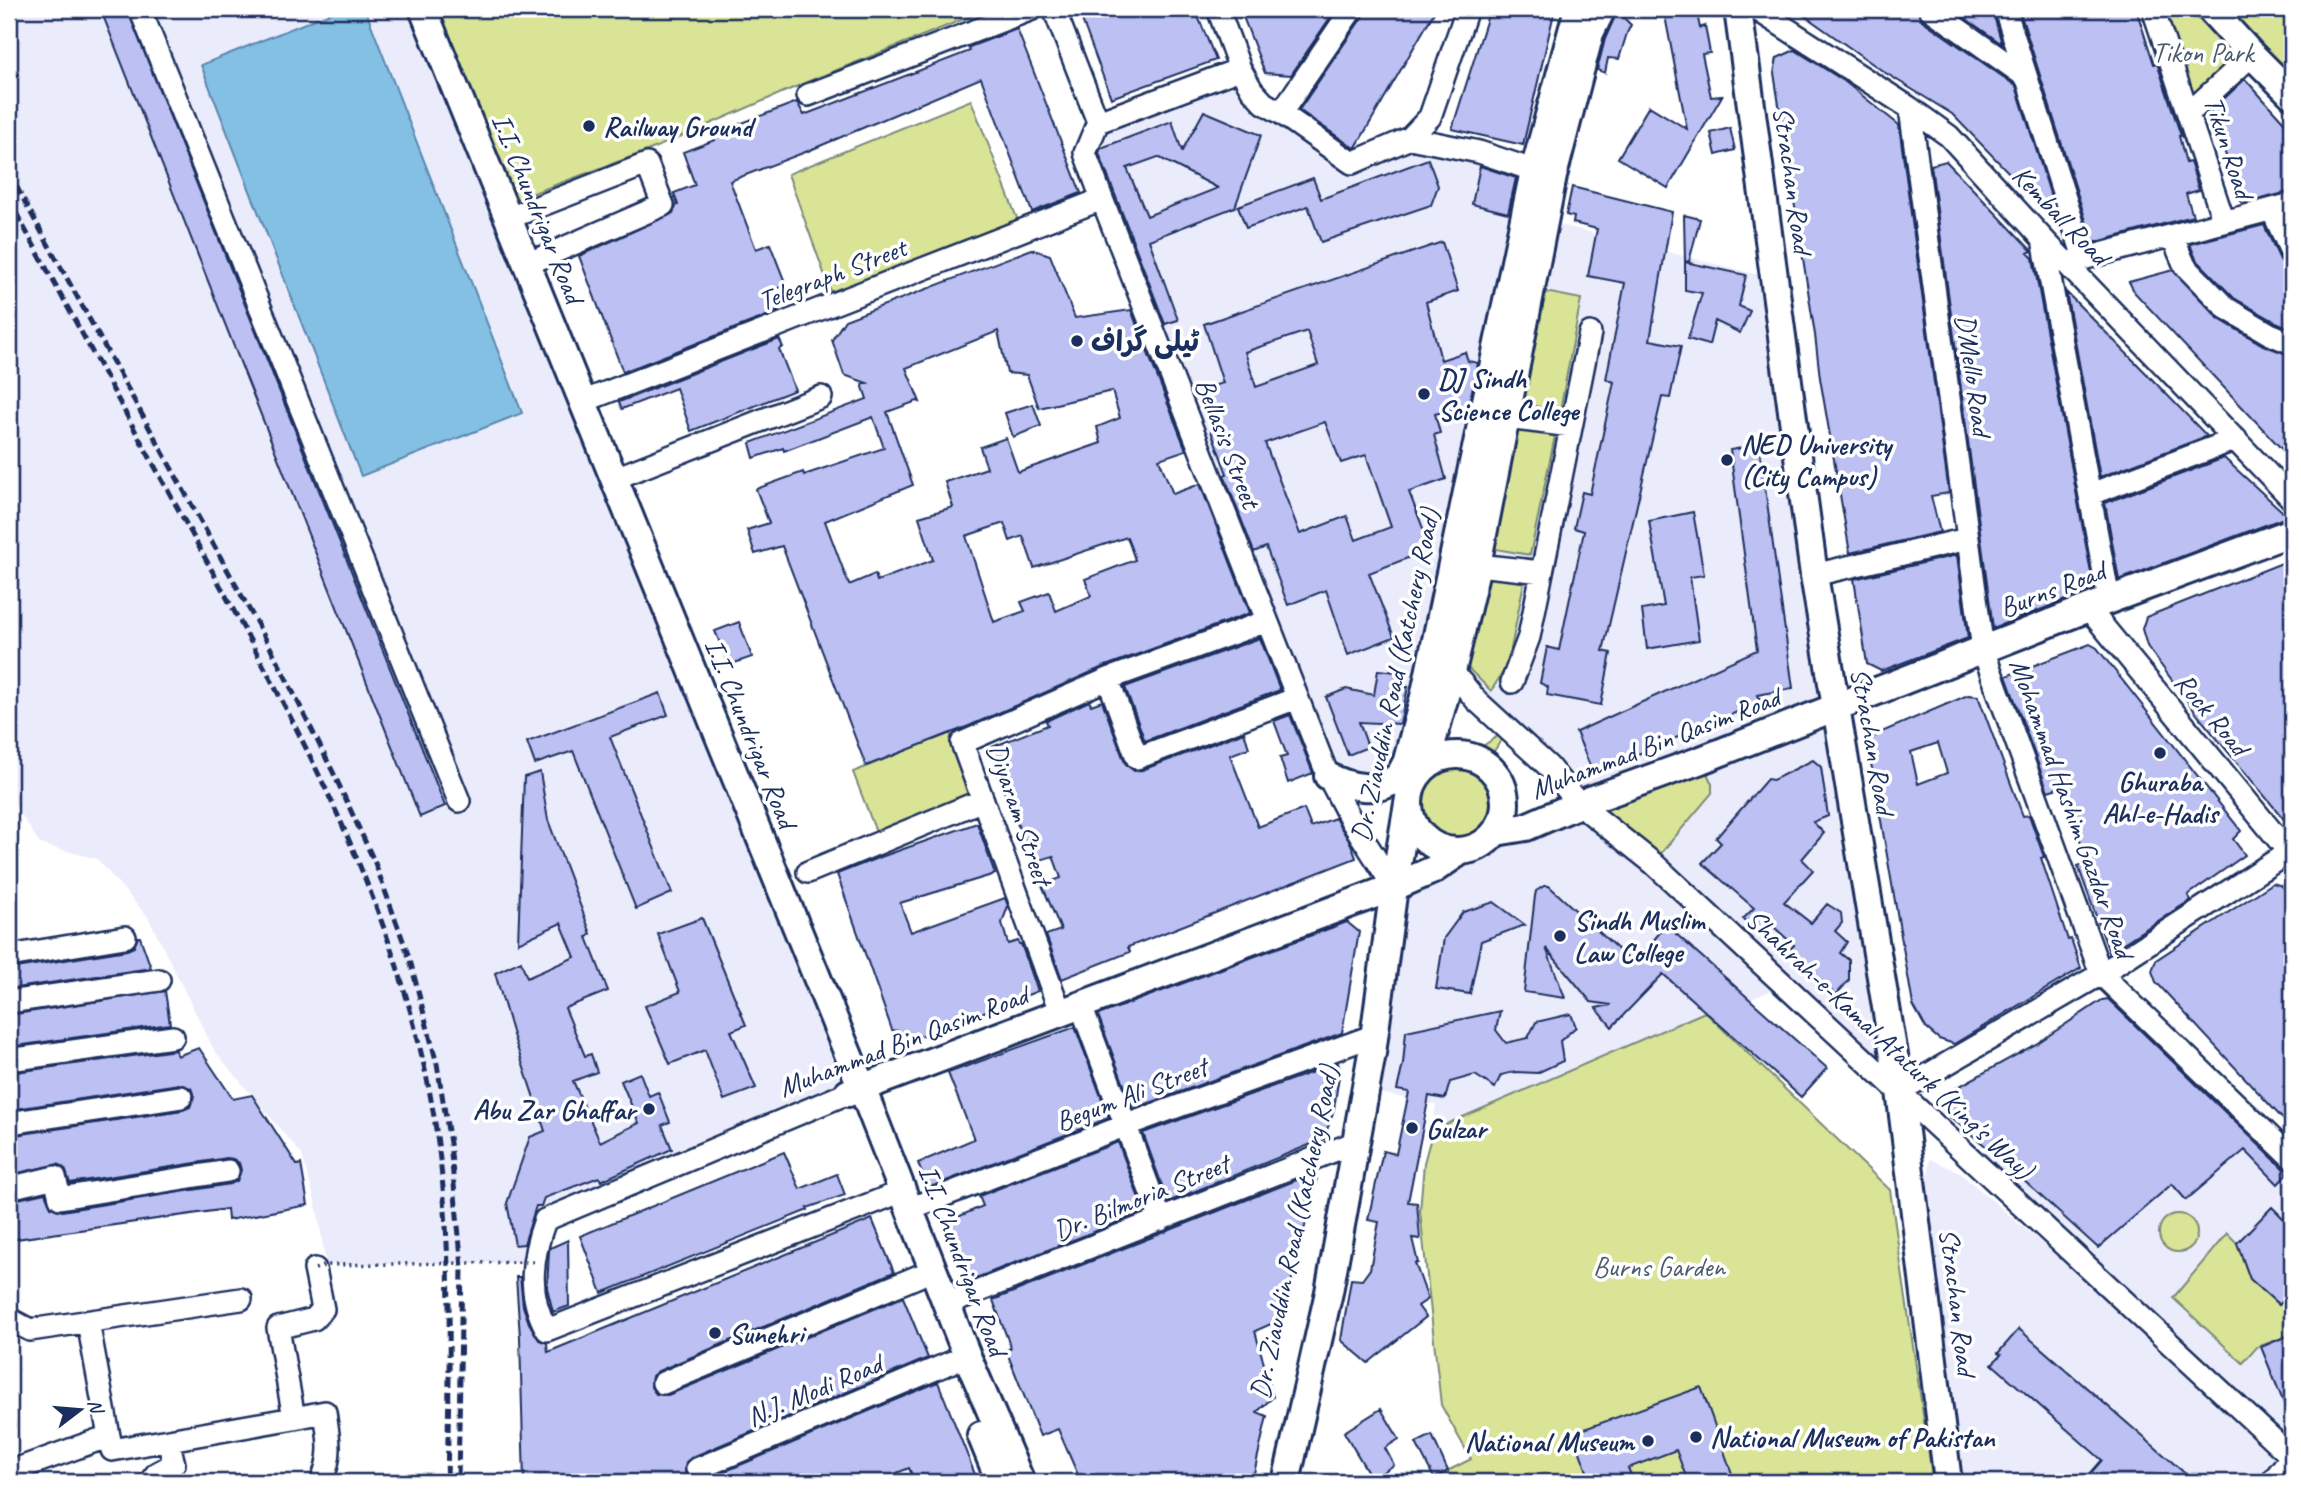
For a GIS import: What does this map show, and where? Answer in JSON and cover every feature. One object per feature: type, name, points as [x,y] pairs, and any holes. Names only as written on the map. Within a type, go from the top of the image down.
[{"type":"main road","name":"I.I. Chundrigar Road","points":[[406,9],[855,1090]]},
{"type":"main road","name":"I.I. Chundrigar Road","points":[[423,9],[509,218],[899,1203],[947,1304],[1021,1482]]},
{"type":"main road","name":"Dr. Ziauddin Road (Katchery Road)","points":[[1270,1482],[1320,1287],[1351,1144],[1371,1036],[1388,885],[1411,778],[1425,694],[1544,174],[1578,9]]},
{"type":"main road","name":"Dr. Ziauddin Road (Katchery Road)","points":[[1411,778],[1429,753],[1477,565],[1506,418],[1544,174],[1590,33],[1602,9]]},
{"type":"main road","name":"Strachan Road","points":[[1738,9],[1814,575],[1900,1091],[1948,1482]]},
{"type":"main road","points":[[2210,9],[2292,95]]},
{"type":"main road","name":"Burns Road","points":[[1836,707],[2292,532]]},
{"type":"main road","name":"Muhammad Bin Qasim Road","points":[[1496,832],[1526,827],[1579,804],[1701,761],[1836,707]]},
{"type":"main road","points":[[1328,776],[1348,786],[1381,785],[1398,777],[1411,778],[1440,758],[1468,756],[1493,770],[1504,791],[1504,808],[1496,832],[1483,843],[1461,851],[1437,846],[1423,837],[1415,823],[1411,778]]},
{"type":"main road","name":"Muhammad Bin Qasim Road","points":[[855,1090],[1433,870],[1461,851]]},
{"type":"main road","name":"Dr. Ziauddin Road (Katchery Road)","points":[[1286,1482],[1329,1292],[1351,1144]]},
{"type":"main road","name":"I.I. Chundrigar Road","points":[[899,1203],[919,1276],[1000,1482]]},
{"type":"street","points":[[140,9],[459,801]]},
{"type":"street","points":[[808,95],[1032,9]]},
{"type":"street","points":[[1054,9],[1098,122],[1240,69]]},
{"type":"street","points":[[1219,9],[1240,69],[1258,97],[1352,163],[1410,138],[1430,117],[1467,9]]},
{"type":"street","points":[[1282,113],[1352,9]]},
{"type":"street","name":"Kemball Road","points":[[1756,9],[1949,136],[2043,239],[2076,260],[2292,499]]},
{"type":"street","points":[[1930,9],[2026,77]]},
{"type":"street","points":[[2006,9],[2076,260],[2282,207],[2292,254]]},
{"type":"street","name":"Tikun Road","points":[[2153,9],[2224,222]]},
{"type":"street","points":[[2188,114],[2252,55]]},
{"type":"street","name":"D'Mello Road","points":[[1910,108],[1983,650]]},
{"type":"street","name":"Bellasis Street","points":[[1098,122],[1085,153],[1102,199],[1328,776],[1388,885]]},
{"type":"street","points":[[1410,138],[1479,152],[1544,174]]},
{"type":"street","points":[[509,218],[647,164],[663,205],[527,264]]},
{"type":"street","name":"Telegraph Street","points":[[582,402],[1102,199]]},
{"type":"street","points":[[2172,236],[2185,266],[2226,308],[2270,334],[2292,343]]},
{"type":"street","points":[[2043,239],[2091,494],[2099,604]]},
{"type":"street","points":[[1512,682],[1529,637],[1590,333]]},
{"type":"street","points":[[613,479],[821,397]]},
{"type":"street","points":[[1506,418],[1571,426]]},
{"type":"street","points":[[2091,494],[2236,439]]},
{"type":"street","points":[[1814,575],[1967,539]]},
{"type":"street","points":[[1477,565],[1542,572]]},
{"type":"street","name":"Rock Road","points":[[2099,604],[2291,853]]},
{"type":"street","points":[[1267,621],[1108,678],[1137,758],[1297,698]]},
{"type":"street","name":"Mohammad Hashim Gazdar Road","points":[[1983,650],[2101,974],[2292,1158]]},
{"type":"street","name":"Shahrah-e-Kamal Ataturk (King's Way)","points":[[1452,671],[1476,700],[1548,766],[1579,804],[1653,863],[2292,1457]]},
{"type":"street","name":"Diyaram Street","points":[[1108,678],[962,743],[983,800],[1071,1010],[1124,1126],[1160,1220]]},
{"type":"street","points":[[808,872],[983,800]]},
{"type":"street","points":[[1900,1091],[2101,974],[2291,853]]},
{"type":"street","points":[[9,956],[125,937]]},
{"type":"street","points":[[9,1002],[159,980]]},
{"type":"street","name":"Begum Ali Street","points":[[547,1330],[1371,1036]]},
{"type":"street","points":[[9,1060],[173,1037]]},
{"type":"street","name":"Muhammad Bin Qasim Road","points":[[547,1330],[537,1312],[533,1262],[545,1220],[855,1090]]},
{"type":"street","points":[[9,1123],[181,1097]]},
{"type":"street","name":"Dr. Bilmoria Street","points":[[947,1304],[1351,1144]]},
{"type":"street","points":[[9,1188],[55,1177],[60,1198],[228,1171]]},
{"type":"street","points":[[294,1418],[278,1328],[314,1319],[323,1309],[315,1269]]},
{"type":"street","points":[[663,1383],[919,1276]]},
{"type":"street","points":[[9,1321],[30,1331],[241,1300]]},
{"type":"street","points":[[88,1322],[112,1450],[325,1412],[330,1450],[328,1467],[321,1482]]},
{"type":"street","name":"N.J. Modi Road","points":[[697,1469],[952,1362]]},
{"type":"street","points":[[9,1472],[109,1436]]},
{"type":"street","points":[[150,1482],[157,1473],[174,1464],[168,1440]]},
{"type":"street","points":[[2272,1482],[2292,1457]]},
{"type":"path","points":[[315,1269],[326,1265],[533,1262]]},
{"type":"shaded area","points":[[9,9],[406,9],[848,1093],[546,1220],[533,1262],[326,1265],[317,1208],[302,1155],[214,1050],[148,917],[97,859],[40,844],[9,796]]},
{"type":"shaded area","points":[[1240,69],[1252,90],[1352,163],[1410,138],[1534,171],[1545,221],[1775,279],[1901,1091],[1785,985],[1449,1123],[1433,1125],[1436,1105],[1366,1090],[1394,887],[1470,851],[1585,803],[1452,671],[1398,777],[1337,782],[1085,153],[1103,120]]},
{"type":"shaded area","points":[[2067,1073],[2178,1178],[2252,1120],[2292,1159],[2292,1448],[1982,1153]]},
{"type":"shaded area","points":[[1930,1159],[1959,1172],[2291,1457],[2272,1482],[1958,1482],[1923,1217]]},
{"type":"green space","name":"Railway Ground","points":[[423,9],[989,9],[807,82],[652,149],[512,201]]},
{"type":"green space","name":"Tikon Park","points":[[2153,9],[2210,9],[2252,55],[2188,114]]},
{"type":"green space","points":[[2213,9],[2292,9],[2292,93]]},
{"type":"green space","points":[[971,100],[1020,226],[836,306],[788,174]]},
{"type":"green space","points":[[1540,291],[1581,299],[1560,411],[1518,403]]},
{"type":"green space","points":[[1513,428],[1555,436],[1530,555],[1490,548]]},
{"type":"green space","points":[[1485,576],[1524,582],[1508,664],[1491,691],[1467,667]]},
{"type":"green space","points":[[1508,729],[1486,764],[1499,781],[1505,800],[1503,817],[1495,832],[1482,844],[1466,850],[1448,849],[1427,839],[1414,820],[1411,792],[1440,759],[1456,755],[1468,756]]},
{"type":"green space","points":[[950,733],[973,794],[876,832],[853,772]]},
{"type":"green space","points":[[1701,760],[1712,784],[1712,793],[1653,863],[1586,802]]},
{"type":"green space","name":"Burns Garden","points":[[1705,1012],[1890,1190],[1933,1482],[1426,1482],[1471,1459],[1441,1405],[1420,1211],[1424,1163],[1431,1137],[1449,1123]]},
{"type":"green space","points":[[2178,1214],[2192,1219],[2197,1233],[2192,1247],[2178,1252],[2164,1247],[2159,1233],[2164,1219]]},
{"type":"green space","points":[[2227,1233],[2237,1243],[2250,1279],[2279,1305],[2286,1298],[2292,1303],[2292,1334],[2257,1347],[2243,1363],[2173,1298]]},
{"type":"water","points":[[340,9],[365,9],[522,413],[361,476],[201,65]]},
{"type":"building","points":[[127,9],[445,806],[420,817],[104,18]]},
{"type":"building","points":[[1078,9],[1195,9],[1216,60],[1111,98]]},
{"type":"building","points":[[1240,9],[1336,9],[1291,75],[1265,73]]},
{"type":"building","points":[[1365,9],[1436,9],[1354,148],[1299,110],[1363,16]]},
{"type":"building","points":[[1490,9],[1555,9],[1523,145],[1452,129]]},
{"type":"building","points":[[1618,9],[1637,9],[1624,18],[1631,25],[1619,59],[1608,58],[1605,73],[1597,70],[1605,39]]},
{"type":"building","points":[[1696,9],[1700,28],[1705,26],[1710,53],[1702,54],[1711,97],[1722,96],[1668,188],[1618,158],[1649,106],[1687,129],[1664,11]]},
{"type":"building","points":[[1795,9],[1917,9],[1922,20],[2016,86],[2053,203],[2045,210],[1952,114],[1884,72]]},
{"type":"building","points":[[1952,9],[1992,9],[2002,44]]},
{"type":"building","points":[[2019,9],[2136,9],[2181,136],[2186,163],[2190,162],[2199,190],[2186,194],[2193,216],[2093,243]]},
{"type":"building","points":[[1017,29],[1081,193],[1032,212],[981,78],[730,181],[756,249],[770,244],[786,285],[771,291],[779,311],[623,372],[579,256],[673,213],[678,205],[674,193],[695,185],[683,152],[715,140],[713,134],[797,102],[804,115],[970,51],[969,47]]},
{"type":"building","points":[[1795,50],[1844,81],[1899,125],[1949,493],[1931,496],[1940,532],[1850,553],[1820,378],[1774,73],[1777,58]]},
{"type":"building","points":[[2245,79],[2292,131],[2292,191],[2242,204],[2211,111]]},
{"type":"building","points":[[1204,111],[1261,135],[1235,207],[1149,240],[1178,320],[1165,324],[1099,153],[1101,148],[1172,121],[1182,151]],"holes":[[[1158,157],[1218,188],[1147,216],[1127,168]]]},
{"type":"building","points":[[1730,128],[1735,150],[1716,155],[1711,133]]},
{"type":"building","points":[[1428,159],[1438,186],[1431,205],[1321,242],[1308,206],[1246,228],[1238,206],[1313,178],[1321,199]]},
{"type":"building","points":[[1946,161],[2032,251],[2028,253],[2033,258],[2094,589],[1993,628],[1931,165]]},
{"type":"building","points":[[1480,166],[1516,178],[1508,213],[1472,204]]},
{"type":"building","points":[[1572,187],[1672,212],[1650,340],[1681,346],[1670,398],[1662,397],[1603,651],[1611,653],[1601,705],[1547,695],[1548,687],[1540,683],[1547,647],[1559,650],[1584,531],[1574,528],[1582,492],[1590,494],[1614,382],[1606,379],[1625,283],[1588,276],[1597,229],[1573,223],[1574,217],[1566,215]]},
{"type":"building","points":[[1684,215],[1700,219],[1689,262],[1685,261]]},
{"type":"building","points":[[2264,225],[2280,260],[2292,267],[2292,329],[2234,298],[2196,259],[2190,244]]},
{"type":"building","points":[[1442,242],[1458,291],[1426,302],[1441,360],[1465,352],[1468,361],[1478,363],[1469,405],[1435,414],[1440,433],[1434,435],[1446,479],[1409,492],[1431,549],[1369,573],[1394,637],[1348,655],[1326,590],[1288,605],[1266,547],[1254,552],[1224,475],[1227,474],[1211,431],[1219,428],[1195,391],[1223,383],[1204,324]],"holes":[[[1307,331],[1318,365],[1256,387],[1245,352]],[[1325,422],[1341,463],[1366,455],[1391,527],[1356,540],[1347,516],[1300,534],[1265,443]]]},
{"type":"building","points":[[1032,249],[1050,255],[1075,318],[1131,310],[1186,450],[1159,459],[1173,494],[1200,484],[1250,613],[1103,667],[969,726],[866,766],[782,546],[755,554],[747,530],[769,523],[756,489],[884,448],[873,417],[784,451],[783,448],[754,458],[750,443],[867,399],[862,384],[867,383],[844,375],[832,340],[845,320]],"holes":[[[998,331],[1007,373],[1027,375],[1039,408],[1112,391],[1120,418],[1097,427],[1101,443],[1018,472],[1006,438],[980,447],[987,468],[945,482],[953,507],[919,517],[933,560],[877,581],[875,574],[849,585],[825,521],[913,485],[887,412],[920,402],[906,368]],[[1004,523],[1010,541],[1023,536],[1034,568],[1127,537],[1135,560],[1085,579],[1091,596],[1056,611],[1049,592],[1021,602],[1025,611],[994,622],[966,536]]]},
{"type":"building","points":[[1685,262],[1746,275],[1739,306],[1750,311],[1740,333],[1715,321],[1709,345],[1688,339],[1702,293],[1685,290]]},
{"type":"building","points":[[2173,270],[2219,319],[2263,345],[2292,356],[2292,460],[2135,293],[2129,282]]},
{"type":"building","points":[[2066,292],[2144,371],[2207,436],[2100,477]]},
{"type":"building","points":[[779,339],[783,347],[779,349],[795,390],[691,431],[676,388],[622,409],[619,402]]},
{"type":"building","points":[[1033,404],[1041,426],[1013,437],[1005,413]]},
{"type":"building","points":[[1759,445],[1793,688],[1758,695],[1761,702],[1593,773],[1576,732],[1757,650],[1730,450]]},
{"type":"building","points":[[2224,458],[2282,511],[2284,518],[2119,580],[2105,503]]},
{"type":"building","points":[[1693,512],[1704,575],[1690,577],[1699,640],[1647,649],[1642,610],[1664,606],[1649,521]]},
{"type":"building","points":[[1957,555],[1968,638],[1881,671],[1867,664],[1854,579]]},
{"type":"building","points":[[2292,559],[2292,829],[2199,717],[2147,646],[2142,629],[2146,617]]},
{"type":"building","points":[[739,622],[752,657],[729,665],[715,631]]},
{"type":"building","points":[[1260,638],[1280,690],[1145,741],[1125,687]]},
{"type":"building","points":[[2090,644],[2097,648],[2241,831],[2233,839],[2245,855],[2188,895],[2191,900],[2109,952],[2078,866],[2088,863],[2061,787],[2048,791],[2006,676]]},
{"type":"building","points":[[1378,670],[1397,672],[1395,686],[1408,687],[1400,724],[1359,722],[1368,747],[1348,755],[1326,697],[1346,689],[1374,695]]},
{"type":"building","points":[[660,693],[668,715],[610,737],[672,893],[636,909],[573,751],[535,764],[527,742]]},
{"type":"building","points":[[1968,695],[1978,696],[2023,816],[2029,815],[2068,940],[2071,939],[2081,968],[1954,1044],[1939,1039],[1926,1028],[1913,1005],[1868,746],[1877,734]],"holes":[[[1938,743],[1947,773],[1918,784],[1911,752]]]},
{"type":"building","points":[[1089,701],[1091,705],[1102,701],[1125,763],[1134,771],[1244,732],[1249,748],[1230,755],[1258,827],[1304,809],[1311,827],[1335,818],[1356,858],[1128,947],[1130,952],[1062,979],[1046,935],[1061,930],[1042,885],[1061,878],[1053,856],[1033,862],[996,772],[1001,770],[992,747],[1048,725],[1046,721]]},
{"type":"building","points":[[1290,715],[1313,773],[1288,783],[1280,758],[1287,756],[1274,721]]},
{"type":"building","points":[[1813,760],[1821,767],[1828,816],[1813,822],[1824,833],[1802,859],[1813,870],[1784,902],[1811,923],[1827,904],[1841,913],[1842,923],[1835,931],[1847,942],[1840,953],[1849,960],[1849,980],[1836,995],[1788,952],[1794,945],[1767,921],[1758,931],[1743,919],[1754,908],[1702,863],[1721,843],[1716,838],[1767,779],[1773,780]]},
{"type":"building","points":[[540,772],[548,820],[591,934],[587,937],[608,991],[565,1008],[585,1056],[591,1054],[597,1072],[573,1081],[600,1142],[639,1123],[621,1081],[640,1073],[649,1096],[658,1092],[670,1122],[662,1125],[672,1149],[601,1181],[599,1177],[544,1198],[541,1206],[536,1206],[524,1244],[515,1245],[507,1203],[530,1137],[545,1131],[495,973],[521,961],[527,978],[575,957],[561,923],[518,943],[524,777]]},
{"type":"building","points":[[977,823],[995,874],[900,903],[911,932],[1005,898],[1008,906],[1002,923],[1008,944],[1018,941],[1021,944],[1038,991],[922,1036],[892,1030],[837,874]]},
{"type":"building","points":[[2273,883],[2282,886],[2292,899],[2292,1129],[2156,982],[2152,971],[2156,960]]},
{"type":"building","points":[[1549,886],[1634,964],[1666,925],[1827,1068],[1801,1097],[1663,974],[1612,1027],[1596,1008],[1611,1005],[1591,1002],[1546,948],[1565,998],[1524,992],[1535,896],[1536,891]]},
{"type":"building","points":[[1494,902],[1525,925],[1481,941],[1470,994],[1436,989],[1444,938],[1463,912]]},
{"type":"building","points":[[702,918],[746,1025],[731,1031],[756,1088],[724,1100],[705,1050],[670,1064],[645,1006],[680,992],[658,934]]},
{"type":"building","points":[[1347,922],[1359,932],[1342,1033],[1133,1109],[1098,1015]]},
{"type":"building","points":[[138,937],[151,968],[9,989],[9,969],[127,950],[134,947]]},
{"type":"building","points":[[165,991],[170,1024],[9,1047],[9,1015]]},
{"type":"building","points":[[2108,999],[2288,1173],[2278,1184],[2245,1150],[2186,1200],[2172,1184],[2098,1248],[1988,1148],[1945,1113],[1943,1105],[1949,1092],[2036,1044],[2102,1000]]},
{"type":"building","points":[[1500,1011],[1496,1030],[1506,1043],[1528,1038],[1536,1022],[1571,1014],[1576,1027],[1560,1041],[1563,1061],[1537,1073],[1514,1072],[1501,1075],[1495,1088],[1475,1075],[1450,1082],[1445,1099],[1429,1096],[1408,1202],[1417,1203],[1420,1239],[1412,1238],[1418,1263],[1415,1263],[1428,1299],[1418,1306],[1426,1317],[1368,1363],[1341,1340],[1351,1279],[1362,1280],[1370,1269],[1379,1222],[1368,1220],[1383,1151],[1396,1154],[1409,1092],[1397,1090],[1406,1031]]},
{"type":"building","points":[[1075,1027],[1109,1118],[928,1188],[918,1163],[974,1139],[948,1073]]},
{"type":"building","points":[[199,1048],[233,1099],[252,1095],[297,1165],[301,1164],[308,1205],[228,1220],[227,1209],[9,1240],[9,1201],[45,1193],[51,1207],[62,1211],[237,1181],[241,1170],[239,1163],[227,1158],[70,1183],[65,1169],[58,1164],[9,1175],[9,1136],[183,1110],[190,1107],[194,1096],[191,1088],[179,1084],[9,1110],[9,1073],[176,1050],[177,1056]]},
{"type":"building","points":[[1338,1063],[1340,1069],[1334,1109],[1324,1139],[1168,1202],[1143,1133]]},
{"type":"building","points":[[1118,1142],[1144,1212],[968,1279],[946,1222],[983,1206],[979,1196]]},
{"type":"building","points":[[784,1152],[800,1189],[837,1174],[845,1195],[807,1208],[808,1210],[602,1293],[580,1236]]},
{"type":"building","points":[[1312,1174],[1317,1178],[1282,1319],[1255,1331],[1273,1397],[1257,1412],[1267,1416],[1252,1482],[1081,1482],[1058,1429],[1040,1436],[1006,1350],[1011,1348],[993,1300]]},
{"type":"building","points":[[2272,1207],[2292,1227],[2292,1303],[2286,1298],[2279,1305],[2250,1279],[2237,1243]]},
{"type":"building","points":[[872,1219],[894,1272],[658,1371],[652,1376],[651,1387],[656,1394],[668,1395],[903,1297],[928,1358],[692,1457],[686,1462],[685,1473],[690,1480],[702,1481],[938,1382],[978,1482],[915,1482],[909,1468],[875,1482],[524,1482],[516,1277],[520,1277],[523,1306],[529,1323],[539,1340],[547,1343],[548,1352]]},
{"type":"building","points":[[568,1240],[569,1306],[553,1312],[547,1288],[549,1251]]},
{"type":"building","points":[[2019,1329],[2195,1482],[2083,1482],[2102,1460],[1992,1364]]},
{"type":"building","points":[[2292,1334],[2292,1423],[2261,1347]]},
{"type":"building","name":"National Museum","points":[[1701,1387],[1735,1482],[1688,1482],[1676,1450],[1628,1468],[1634,1482],[1591,1482],[1573,1433]]},
{"type":"building","points":[[1381,1409],[1399,1439],[1385,1448],[1394,1465],[1372,1479],[1344,1432]]},
{"type":"building","points":[[1432,1435],[1448,1471],[1434,1478],[1416,1443]]},
{"type":"railway","points":[[9,173],[276,658],[375,863],[410,960],[437,1064],[450,1143],[462,1267],[458,1482]]},
{"type":"railway","points":[[9,200],[305,745],[334,806],[385,930],[423,1061],[441,1165],[448,1270],[447,1482]]},
{"type":"place","name":"Railway Ground","points":[[589,126]]},
{"type":"place","name":"ٹیلی گراف","points":[[1077,341]]},
{"type":"place","name":"DJ Sindh Science College","points":[[1424,394]]},
{"type":"place","name":"NED University (City Campus)","points":[[1727,460]]},
{"type":"place","name":"Ghuraba Ahl-e-Hadis","points":[[2160,753]]},
{"type":"place","name":"Sindh Muslim Law College","points":[[1560,936]]},
{"type":"place","name":"Abu Zar Ghaffar","points":[[649,1109]]},
{"type":"place","name":"Gulzar","points":[[1412,1128]]},
{"type":"place","name":"Sunehri","points":[[715,1333]]},
{"type":"place","name":"National Museum of Pakistan","points":[[1696,1437]]},
{"type":"place","name":"National Museum","points":[[1648,1441]]}]
